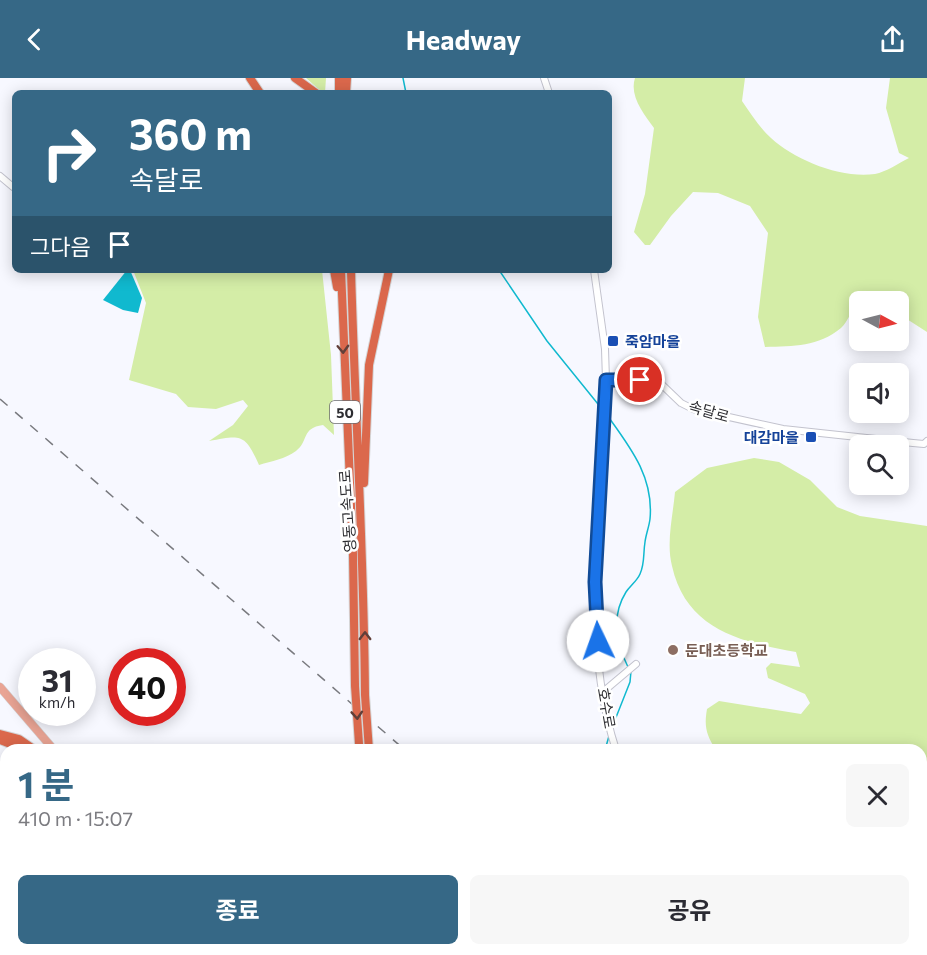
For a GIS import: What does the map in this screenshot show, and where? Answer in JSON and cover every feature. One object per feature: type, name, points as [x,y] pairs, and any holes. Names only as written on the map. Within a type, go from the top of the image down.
[{"type":"highway","points":[[298,80],[312,90]]},
{"type":"highway","points":[[335,273],[342,314]]},
{"type":"highway","name":"영동고속도로","points":[[340,273],[359,744]]},
{"type":"highway","name":"영동고속도로","points":[[351,273],[355,422],[364,552],[365,694],[369,744]]},
{"type":"highway","points":[[364,552],[367,392],[374,334],[388,273]]},
{"type":"highway","points":[[0,734],[19,739],[26,744]]},
{"type":"highway","points":[[0,740],[17,744]]},
{"type":"main road","points":[[0,687],[49,744]]},
{"type":"street","points":[[0,176],[12,186]]},
{"type":"street","name":"호수로","points":[[594,273],[606,380],[595,582],[599,661],[614,744]]},
{"type":"street","name":"속달로","points":[[606,380],[657,380],[681,403],[693,409],[783,429],[924,444],[927,441]]},
{"type":"street","points":[[604,691],[636,664]]},
{"type":"green space","points":[[306,78],[326,78],[325,90],[320,90]]},
{"type":"green space","points":[[635,78],[745,78],[742,101],[771,138],[793,154],[819,166],[833,171],[862,175],[879,173],[909,158],[899,153],[886,108],[890,78],[927,78],[927,332],[909,320],[909,291],[849,291],[849,317],[841,328],[832,334],[824,339],[805,344],[765,347],[758,317],[768,233],[750,206],[718,193],[693,192],[671,216],[650,245],[645,245],[634,232],[645,194],[654,128],[642,111],[636,98]]},
{"type":"green space","points":[[134,273],[322,273],[331,355],[334,435],[323,425],[311,429],[300,447],[292,454],[259,465],[250,447],[241,439],[228,438],[209,441],[233,425],[248,406],[243,400],[216,409],[188,407],[176,394],[129,380],[146,303]]},
{"type":"green space","points":[[754,458],[779,462],[810,480],[837,507],[860,516],[927,526],[927,744],[712,744],[706,725],[707,709],[719,701],[801,714],[810,703],[805,694],[768,678],[766,668],[771,663],[800,667],[796,652],[755,643],[718,629],[689,605],[679,587],[670,557],[675,492],[707,468]]},
{"type":"water","points":[[125,273],[131,273],[142,298],[138,313],[123,310],[103,300]]},
{"type":"waterway","points":[[403,78],[405,90]]},
{"type":"waterway","points":[[501,273],[547,341],[602,409]]},
{"type":"waterway","points":[[607,415],[639,463],[650,504],[650,519],[645,539],[642,570],[626,592],[618,610],[618,639],[628,667]]},
{"type":"waterway","points":[[613,725],[630,682],[631,671]]},
{"type":"waterway","points":[[607,744],[609,736]]},
{"type":"railway","points":[[0,399],[398,744]]},
{"type":"place","name":"죽암마을","points":[[613,341]]},
{"type":"place","name":"대감마을","points":[[811,437]]},
{"type":"place","name":"둔대초등학교","points":[[673,650]]},
{"type":"route","points":[[598,641],[595,582],[606,380],[640,380]]}]
